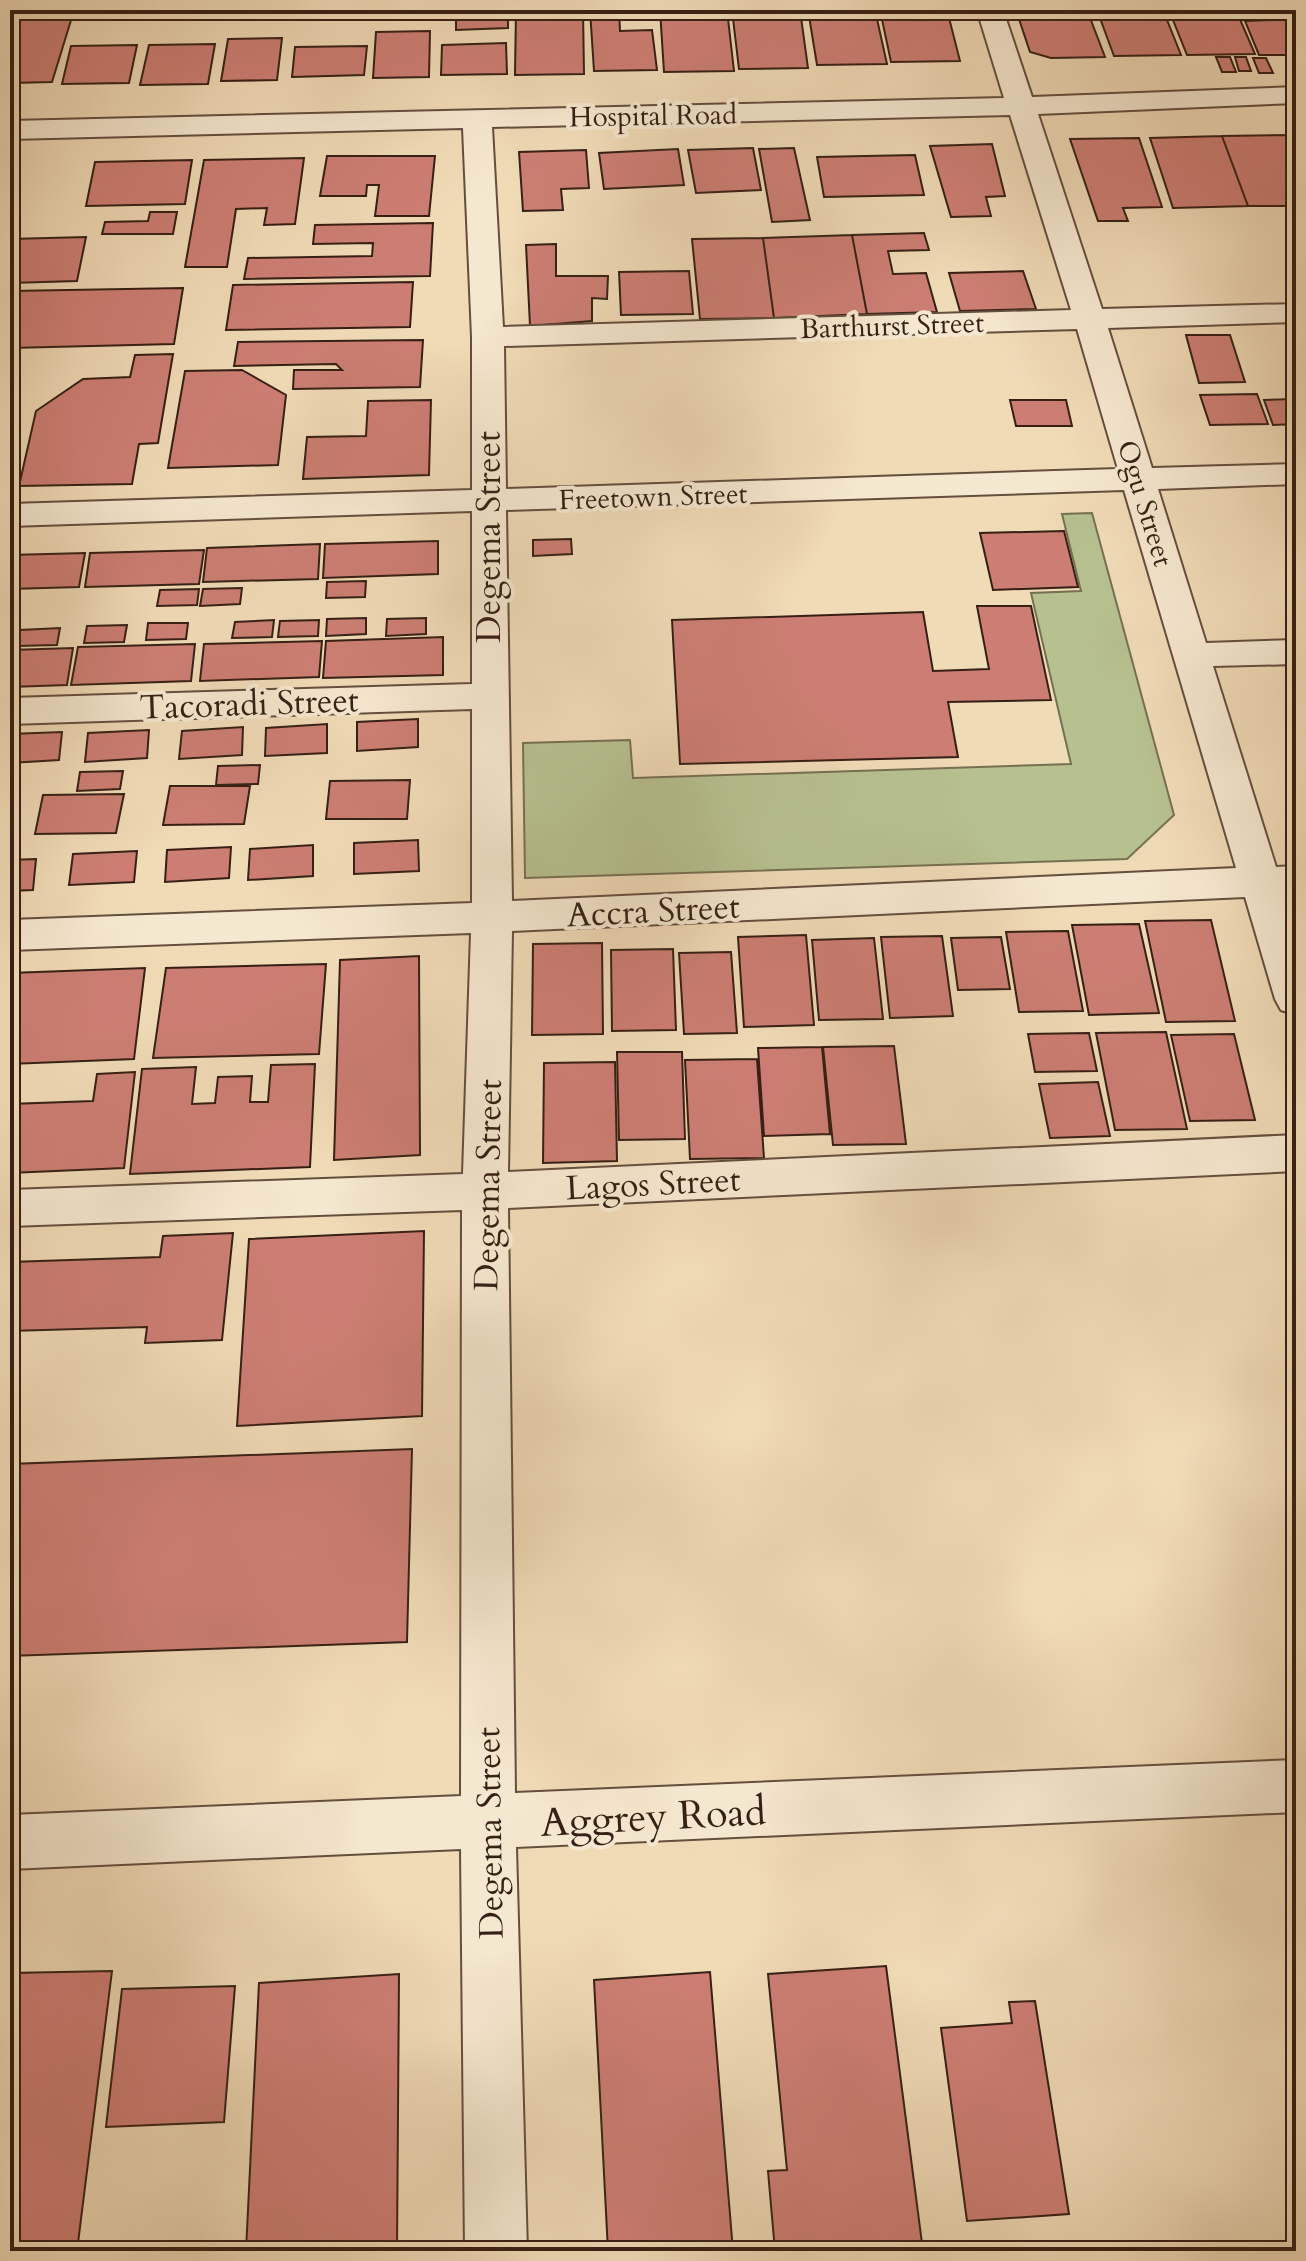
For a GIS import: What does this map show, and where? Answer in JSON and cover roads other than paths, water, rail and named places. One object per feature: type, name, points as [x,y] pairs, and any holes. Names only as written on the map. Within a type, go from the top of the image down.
[{"type":"street","name":"Ogu Street","points":[[990,10],[1193,655],[1277,881],[1296,999]]},
{"type":"street","name":"Hospital Road","points":[[10,130],[1020,106],[1296,95]]},
{"type":"street","name":"Degema Street","points":[[477,120],[488,337],[492,917],[485,1191],[488,1823],[496,2251]]},
{"type":"street","name":"Barthurst Street","points":[[488,337],[1296,313]]},
{"type":"street","name":"Freetown Street","points":[[10,515],[1296,474]]},
{"type":"street","points":[[1193,655],[1296,652]]},
{"type":"street","name":"Tacoradi Street","points":[[10,711],[489,696]]},
{"type":"street","name":"Accra Street","points":[[10,935],[492,917],[1277,881]]},
{"type":"street","name":"Lagos Street","points":[[10,1208],[485,1191],[1296,1153]]},
{"type":"street","name":"Aggrey Road","points":[[10,1842],[1296,1786]]}]
